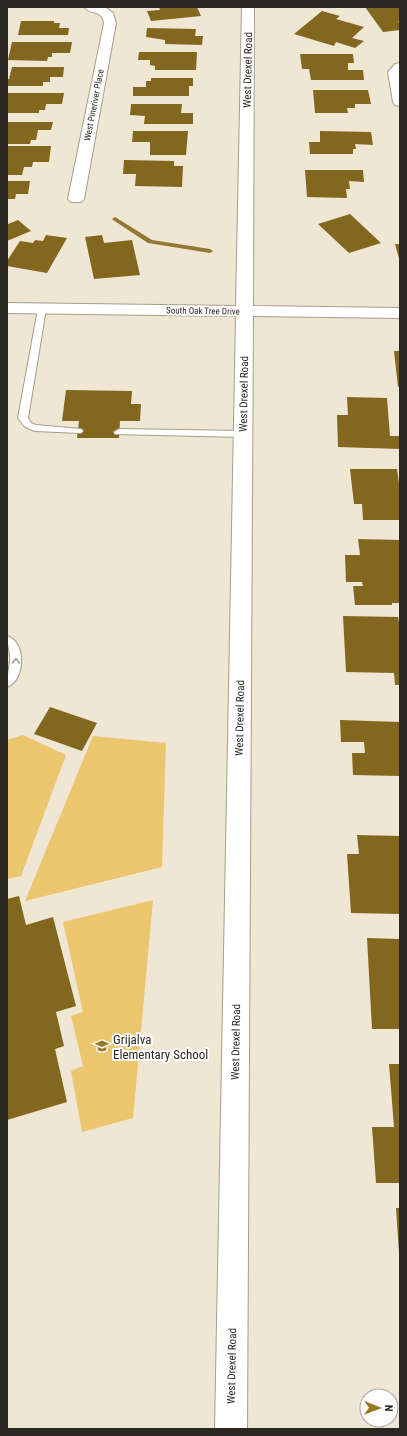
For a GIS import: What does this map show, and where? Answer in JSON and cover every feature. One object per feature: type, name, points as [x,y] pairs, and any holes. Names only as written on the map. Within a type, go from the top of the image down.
[{"type":"street","name":"West Pineriver Place","points":[[76,199],[110,23],[108,16],[110,10],[90,7]]},
{"type":"street","name":"West Drexel Road","points":[[231,1429],[248,7]]},
{"type":"street","points":[[400,67],[395,72],[400,102]]},
{"type":"street","name":"South Oak Tree Drive","points":[[7,308],[400,313]]},
{"type":"lane","points":[[42,309],[23,418],[28,425],[35,428],[78,431]]},
{"type":"lane","points":[[119,432],[243,434]]},
{"type":"lane","points":[[7,640],[16,653],[17,664],[13,675],[7,682]]},
{"type":"shaded area","points":[[23,735],[66,755],[21,876],[8,879],[7,740]]},
{"type":"shaded area","points":[[93,736],[166,743],[162,867],[25,901]]},
{"type":"shaded area","points":[[153,900],[133,1118],[82,1132],[71,1071],[83,1066],[71,1016],[83,1012],[63,922]]},
{"type":"building","points":[[159,7],[197,7],[201,16],[151,21],[147,11],[160,10]]},
{"type":"building","points":[[365,7],[400,7],[400,21],[398,21],[400,24],[400,30],[383,32]]},
{"type":"building","points":[[322,11],[340,16],[336,19],[364,27],[352,38],[364,41],[355,48],[336,42],[334,46],[294,34]]},
{"type":"building","points":[[21,21],[54,21],[54,23],[60,23],[59,28],[69,28],[68,35],[18,35]]},
{"type":"building","points":[[147,28],[196,29],[195,36],[203,36],[202,45],[165,44],[165,40],[146,37]]},
{"type":"building","points":[[12,42],[72,42],[70,53],[52,53],[52,57],[48,57],[47,61],[8,60]]},
{"type":"building","points":[[139,52],[197,52],[196,70],[155,70],[155,66],[150,65],[150,60],[138,60]]},
{"type":"building","points":[[300,54],[353,54],[354,63],[348,63],[348,70],[363,70],[364,80],[311,80],[309,69],[302,69]]},
{"type":"building","points":[[12,67],[64,67],[63,77],[50,77],[50,82],[43,82],[43,86],[7,86],[7,79],[9,79]]},
{"type":"building","points":[[151,78],[193,78],[193,86],[189,86],[189,96],[133,96],[133,87],[146,87],[146,81],[151,81]]},
{"type":"building","points":[[313,90],[368,90],[371,104],[355,104],[355,108],[347,108],[348,113],[315,113]]},
{"type":"building","points":[[7,93],[64,93],[62,104],[46,104],[45,110],[39,110],[39,113],[7,113]]},
{"type":"building","points":[[131,104],[182,104],[181,113],[193,113],[193,124],[144,124],[145,116],[130,115]]},
{"type":"building","points":[[7,122],[53,122],[51,130],[38,130],[36,140],[31,140],[30,144],[7,144]]},
{"type":"building","points":[[133,131],[188,131],[186,155],[150,155],[150,142],[132,142]]},
{"type":"building","points":[[320,131],[371,132],[373,145],[355,144],[356,149],[353,149],[353,154],[310,154],[309,142],[320,142]]},
{"type":"building","points":[[7,146],[51,146],[49,162],[33,162],[32,167],[24,167],[22,175],[7,175]]},
{"type":"building","points":[[124,160],[174,161],[174,166],[183,166],[182,187],[135,186],[136,174],[123,174]]},
{"type":"building","points":[[305,170],[363,170],[364,182],[349,181],[350,189],[346,189],[347,198],[307,197]]},
{"type":"building","points":[[7,181],[30,181],[28,194],[16,194],[15,199],[7,199]]},
{"type":"building","points":[[350,214],[381,243],[349,253],[318,224]]},
{"type":"building","points":[[18,220],[31,231],[7,241],[7,222],[8,224]]},
{"type":"building","points":[[46,235],[67,238],[47,273],[7,266],[7,261],[20,241],[33,243],[35,240],[43,241]]},
{"type":"building","points":[[102,235],[104,243],[132,240],[140,275],[94,279],[85,237]]},
{"type":"building","points":[[395,244],[400,244],[400,262]]},
{"type":"building","points":[[394,351],[400,351],[400,387],[398,387]]},
{"type":"building","points":[[66,390],[132,391],[131,404],[141,404],[140,421],[120,421],[119,438],[77,438],[79,421],[62,421]]},
{"type":"building","points":[[347,397],[387,398],[390,436],[400,436],[400,449],[338,447],[337,415],[348,415]]},
{"type":"building","points":[[350,469],[397,469],[400,490],[400,520],[363,520],[362,504],[354,504]]},
{"type":"building","points":[[358,539],[400,540],[400,603],[392,603],[392,605],[355,605],[353,586],[363,586],[362,582],[346,582],[345,555],[360,555]]},
{"type":"building","points":[[343,616],[398,617],[400,627],[400,685],[395,685],[394,673],[346,672]]},
{"type":"building","points":[[50,707],[97,723],[82,751],[34,734]]},
{"type":"building","points":[[340,720],[400,722],[400,776],[353,775],[352,753],[365,753],[364,742],[341,742]]},
{"type":"building","points":[[357,835],[400,836],[400,914],[351,913],[347,854],[359,854]]},
{"type":"building","points":[[19,896],[26,925],[53,917],[76,1006],[56,1012],[64,1046],[55,1049],[67,1102],[7,1120],[7,899]]},
{"type":"building","points":[[367,938],[400,939],[400,1029],[372,1029]]},
{"type":"building","points":[[389,1064],[400,1064],[400,1183],[376,1183],[372,1127],[394,1127]]},
{"type":"building","points":[[396,1208],[400,1208],[400,1253],[399,1253]]},
{"type":"waterway","points":[[115,219],[150,242],[210,251]]},
{"type":"place","name":"Grijalva Elementary School","points":[[102,1046]]}]
